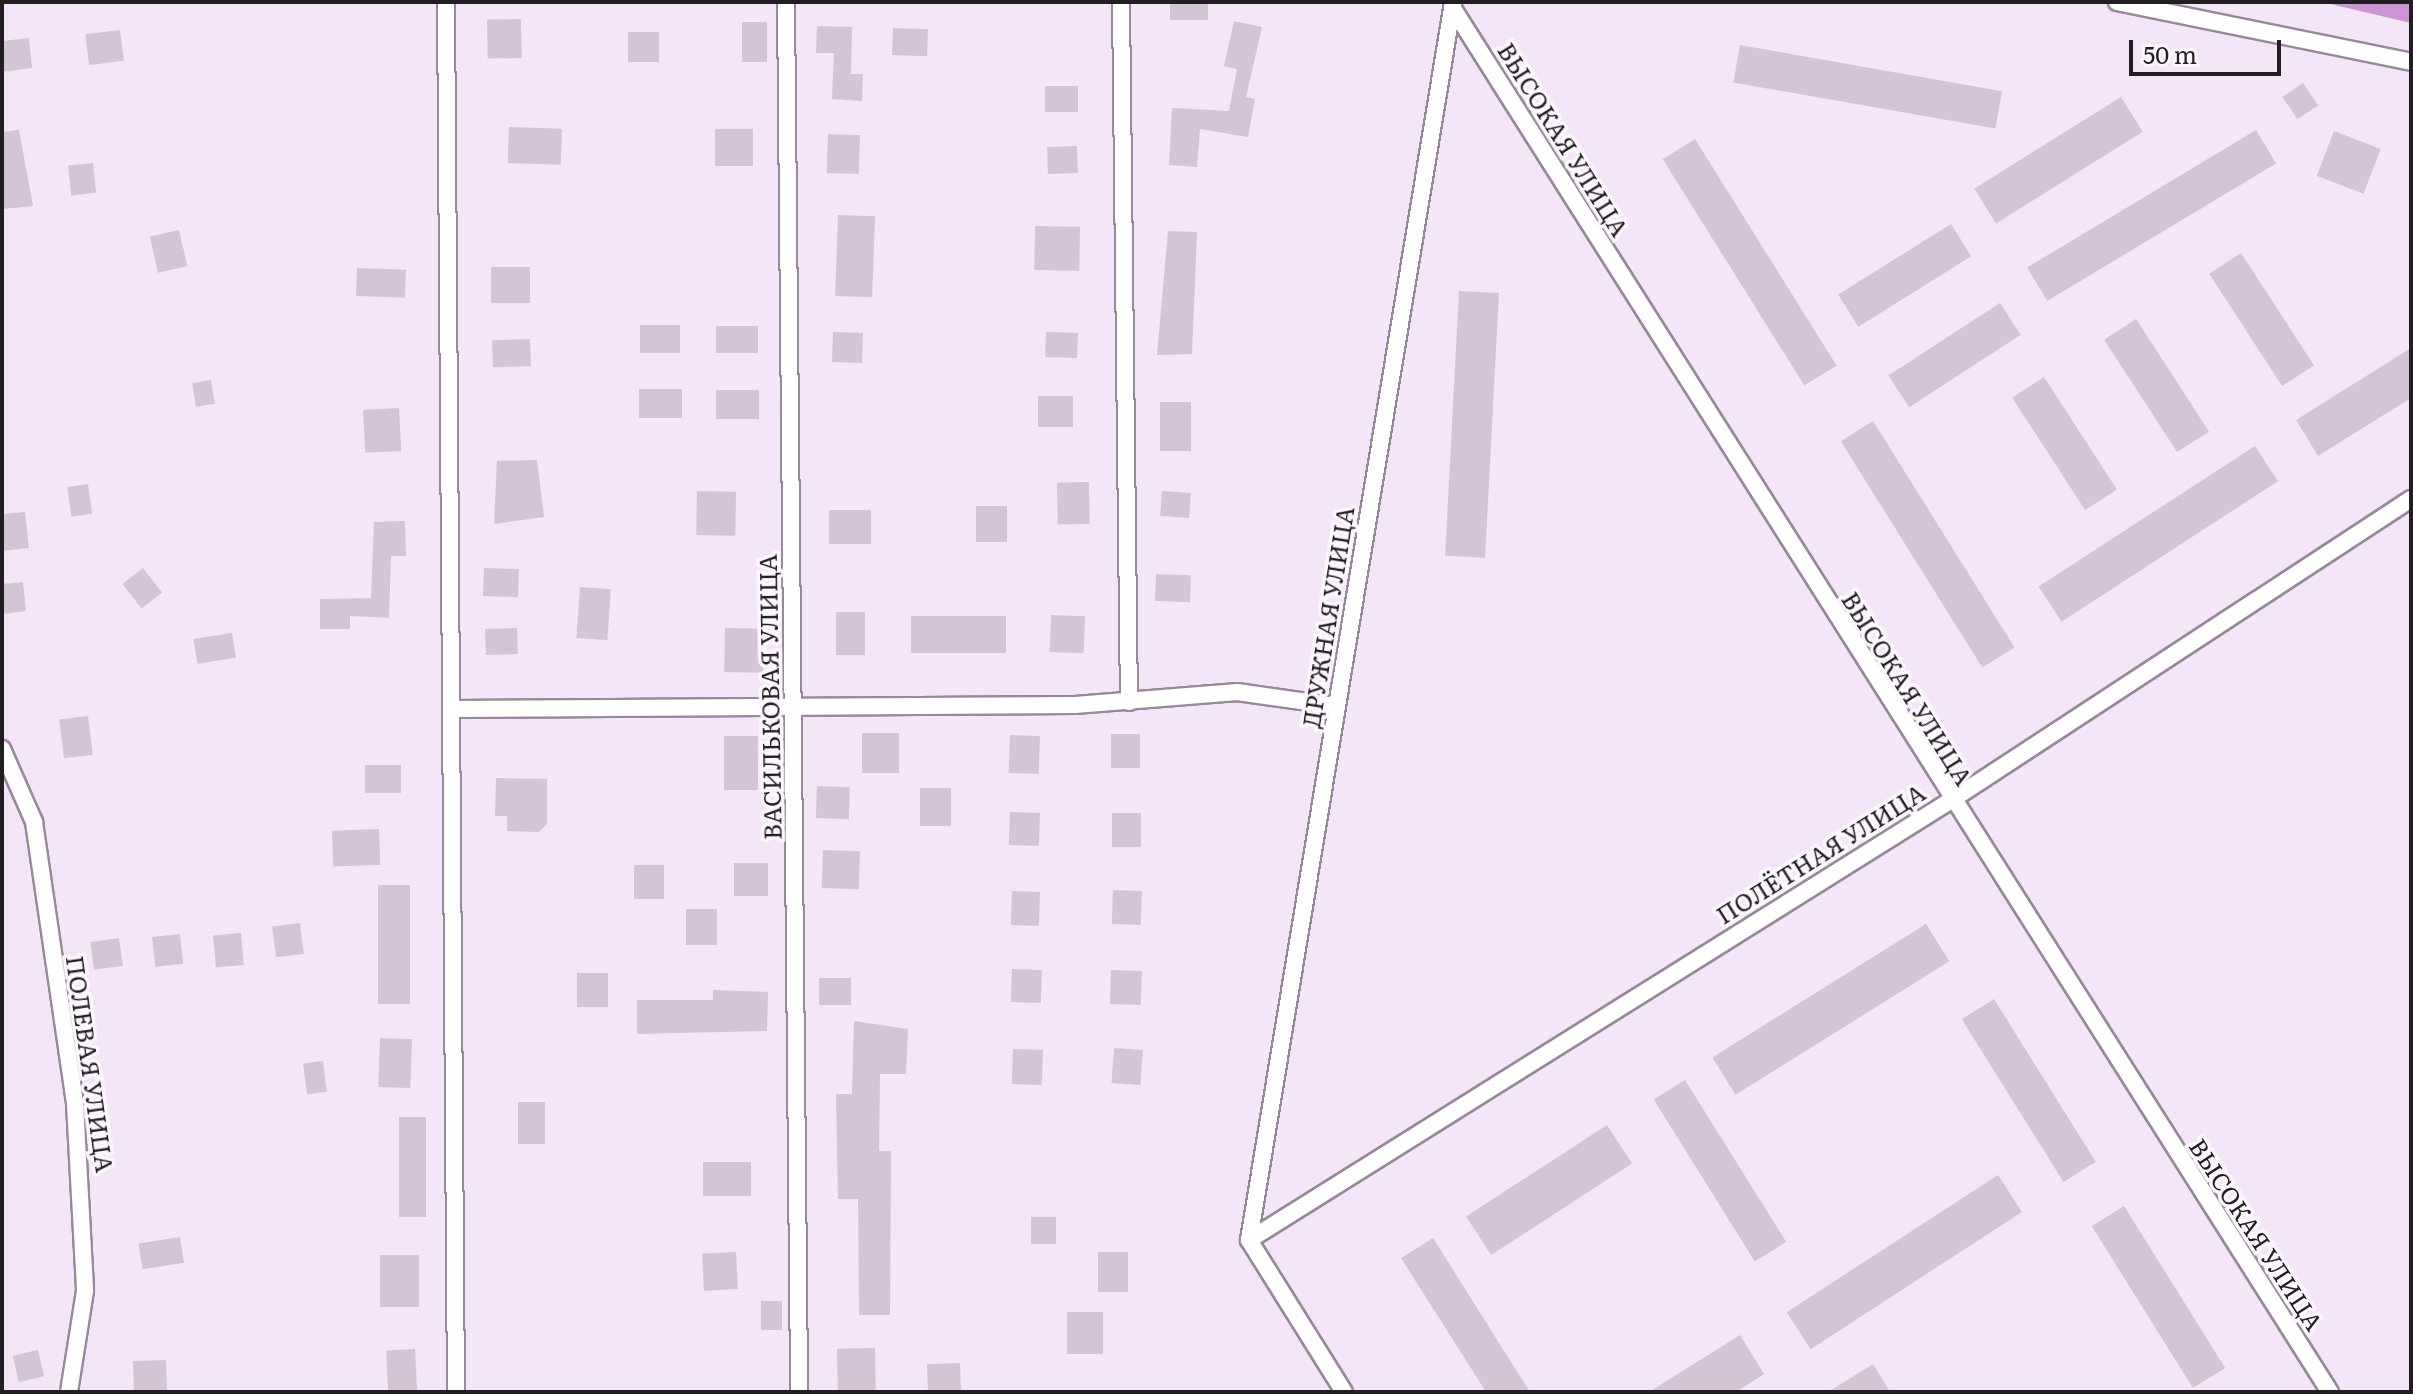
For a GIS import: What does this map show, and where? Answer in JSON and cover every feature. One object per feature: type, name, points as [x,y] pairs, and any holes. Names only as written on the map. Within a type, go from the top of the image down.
[{"type":"street","points":[[446,2],[454,709],[456,1392]]},
{"type":"street","name":"ВАСИЛЬКОВАЯ УЛИЦА","points":[[786,2],[799,1392]]},
{"type":"street","points":[[1121,2],[1129,702]]},
{"type":"street","points":[[2117,2],[2411,62]]},
{"type":"street","name":"ДРУЖНАЯ УЛИЦА","points":[[1249,1240],[1453,4]]},
{"type":"street","name":"ВЫСОКАЯ УЛИЦА","points":[[1453,4],[1950,801],[2330,1392]]},
{"type":"street","name":"ПОЛЁТНАЯ УЛИЦА","points":[[1249,1240],[1950,801],[2411,499]]},
{"type":"street","points":[[454,709],[1129,702],[1237,692],[1337,706]]},
{"type":"street","name":"ПОЛЕВАЯ УЛИЦА","points":[[2,749],[34,822],[75,1104],[85,1291],[69,1392]]},
{"type":"street","points":[[1249,1240],[1344,1392]]},
{"type":"shaded area","points":[[2322,2],[2411,2],[2411,23]]},
{"type":"building","points":[[1170,2],[1208,2],[1208,20],[1170,20]]},
{"type":"building","points":[[521,19],[522,58],[488,59],[487,20]]},
{"type":"building","points":[[1234,21],[1262,27],[1246,97],[1255,99],[1248,137],[1200,129],[1197,167],[1169,165],[1172,108],[1229,111],[1237,69],[1224,66]]},
{"type":"building","points":[[742,22],[767,22],[767,62],[742,62]]},
{"type":"building","points":[[817,26],[852,27],[851,74],[863,74],[862,101],[832,99],[834,53],[816,53]]},
{"type":"building","points":[[893,28],[928,29],[927,56],[892,55]]},
{"type":"building","points":[[120,30],[124,61],[89,65],[85,34]]},
{"type":"building","points":[[628,32],[659,32],[659,62],[628,62]]},
{"type":"building","points":[[29,38],[32,68],[2,72],[2,41]]},
{"type":"building","points":[[1740,45],[2002,91],[1995,129],[1733,82]]},
{"type":"building","points":[[2303,83],[2318,105],[2297,119],[2282,97]]},
{"type":"building","points":[[1045,86],[1078,86],[1078,112],[1045,112]]},
{"type":"building","points":[[2121,97],[2143,132],[1996,223],[1974,189]]},
{"type":"building","points":[[509,127],[562,129],[561,165],[508,163]]},
{"type":"building","points":[[715,129],[753,129],[753,166],[715,166]]},
{"type":"building","points":[[19,130],[33,206],[2,209],[2,132]]},
{"type":"building","points":[[2256,130],[2276,163],[2047,301],[2027,268]]},
{"type":"building","points":[[2334,131],[2381,149],[2363,194],[2317,176]]},
{"type":"building","points":[[828,134],[860,135],[859,174],[827,173]]},
{"type":"building","points":[[1695,139],[1836,365],[1804,386],[1663,159]]},
{"type":"building","points":[[1077,146],[1078,173],[1048,174],[1047,147]]},
{"type":"building","points":[[93,163],[96,193],[71,195],[68,166]]},
{"type":"building","points":[[838,215],[875,216],[872,297],[835,296]]},
{"type":"building","points":[[1951,224],[1971,256],[1858,327],[1838,294]]},
{"type":"building","points":[[1035,226],[1080,227],[1079,271],[1034,270]]},
{"type":"building","points":[[179,230],[187,266],[158,273],[150,237]]},
{"type":"building","points":[[1168,231],[1197,232],[1192,354],[1157,355]]},
{"type":"building","points":[[2241,253],[2314,365],[2282,386],[2209,274]]},
{"type":"building","points":[[491,267],[530,267],[530,303],[491,303]]},
{"type":"building","points":[[357,268],[406,270],[405,298],[356,296]]},
{"type":"building","points":[[1459,291],[1499,293],[1485,558],[1445,556]]},
{"type":"building","points":[[2000,303],[2021,335],[1909,407],[1888,375]]},
{"type":"building","points":[[2136,319],[2209,431],[2177,452],[2104,340]]},
{"type":"building","points":[[640,325],[680,325],[680,353],[640,353]]},
{"type":"building","points":[[716,326],[758,326],[758,353],[716,353]]},
{"type":"building","points":[[833,332],[863,333],[862,363],[832,362]]},
{"type":"building","points":[[1046,332],[1078,333],[1077,358],[1045,357]]},
{"type":"building","points":[[530,339],[531,366],[493,367],[492,340]]},
{"type":"building","points":[[2411,348],[2411,398],[2318,456],[2296,420]]},
{"type":"building","points":[[2044,377],[2117,489],[2085,510],[2012,398]]},
{"type":"building","points":[[211,380],[215,404],[196,407],[192,383]]},
{"type":"building","points":[[639,389],[682,389],[682,418],[639,418]]},
{"type":"building","points":[[716,390],[759,390],[759,419],[716,419]]},
{"type":"building","points":[[1038,396],[1073,396],[1073,427],[1038,427]]},
{"type":"building","points":[[1160,402],[1191,402],[1191,451],[1160,451]]},
{"type":"building","points":[[399,408],[401,451],[365,453],[363,410]]},
{"type":"building","points":[[1873,421],[2014,647],[1982,668],[1841,441]]},
{"type":"building","points":[[2255,446],[2278,481],[2061,622],[2039,587]]},
{"type":"building","points":[[537,460],[544,517],[494,524],[497,461]]},
{"type":"building","points":[[1089,482],[1090,524],[1058,525],[1057,483]]},
{"type":"building","points":[[88,484],[92,514],[71,517],[67,487]]},
{"type":"building","points":[[697,491],[736,492],[735,536],[696,535]]},
{"type":"building","points":[[1162,491],[1191,493],[1189,518],[1160,516]]},
{"type":"building","points":[[976,506],[1007,506],[1007,542],[976,542]]},
{"type":"building","points":[[829,510],[871,510],[871,544],[829,544]]},
{"type":"building","points":[[25,512],[29,548],[2,551],[2,514]]},
{"type":"building","points":[[405,521],[406,556],[391,556],[389,618],[350,616],[350,629],[320,629],[320,599],[371,598],[374,522]]},
{"type":"building","points":[[143,568],[162,592],[142,608],[123,584]]},
{"type":"building","points":[[484,568],[519,569],[518,597],[483,596]]},
{"type":"building","points":[[1156,574],[1191,575],[1190,602],[1155,601]]},
{"type":"building","points":[[23,582],[26,611],[2,614],[2,584]]},
{"type":"building","points":[[580,587],[611,589],[607,640],[576,638]]},
{"type":"building","points":[[836,612],[865,612],[865,655],[836,655]]},
{"type":"building","points":[[1051,615],[1085,616],[1084,653],[1050,652]]},
{"type":"building","points":[[911,616],[1006,616],[1006,653],[911,653]]},
{"type":"building","points":[[517,628],[518,654],[486,655],[485,629]]},
{"type":"building","points":[[725,628],[764,629],[763,673],[724,672]]},
{"type":"building","points":[[232,633],[236,658],[197,664],[193,639]]},
{"type":"building","points":[[88,716],[93,755],[64,758],[59,720]]},
{"type":"building","points":[[862,733],[899,733],[899,773],[862,773]]},
{"type":"building","points":[[1111,734],[1140,734],[1140,768],[1111,768]]},
{"type":"building","points":[[1010,735],[1040,736],[1039,774],[1009,773]]},
{"type":"building","points":[[724,736],[758,736],[758,790],[724,790]]},
{"type":"building","points":[[365,765],[401,765],[401,793],[365,793]]},
{"type":"building","points":[[496,778],[547,779],[547,824],[539,832],[507,831],[507,816],[495,816]]},
{"type":"building","points":[[817,786],[850,787],[849,819],[816,818]]},
{"type":"building","points":[[920,788],[951,788],[951,826],[920,826]]},
{"type":"building","points":[[1010,812],[1040,813],[1039,846],[1009,845]]},
{"type":"building","points":[[1112,813],[1141,813],[1141,847],[1112,847]]},
{"type":"building","points":[[379,829],[380,865],[333,867],[332,831]]},
{"type":"building","points":[[823,850],[860,851],[859,889],[822,888]]},
{"type":"building","points":[[734,863],[768,863],[768,896],[734,896]]},
{"type":"building","points":[[634,865],[664,865],[664,899],[634,899]]},
{"type":"building","points":[[378,885],[410,885],[410,1004],[378,1004]]},
{"type":"building","points":[[1113,890],[1142,891],[1141,925],[1112,924]]},
{"type":"building","points":[[1012,891],[1040,892],[1039,926],[1011,925]]},
{"type":"building","points":[[686,909],[717,909],[717,945],[686,945]]},
{"type":"building","points":[[300,923],[304,954],[276,957],[272,926]]},
{"type":"building","points":[[1926,924],[1949,961],[1736,1095],[1712,1058]]},
{"type":"building","points":[[241,933],[244,965],[216,967],[213,935]]},
{"type":"building","points":[[180,934],[183,964],[155,967],[152,937]]},
{"type":"building","points":[[119,938],[123,966],[94,970],[90,942]]},
{"type":"building","points":[[1012,969],[1042,970],[1041,1003],[1011,1002]]},
{"type":"building","points":[[1111,970],[1142,971],[1141,1005],[1110,1004]]},
{"type":"building","points":[[577,973],[608,973],[608,1007],[577,1007]]},
{"type":"building","points":[[819,978],[851,978],[851,1005],[819,1005]]},
{"type":"building","points":[[713,990],[768,992],[767,1031],[637,1034],[637,1000],[713,1000]]},
{"type":"building","points":[[1994,999],[2096,1162],[2064,1182],[1962,1019]]},
{"type":"building","points":[[854,1021],[908,1029],[906,1074],[880,1074],[879,1151],[891,1151],[890,1315],[859,1315],[858,1199],[838,1199],[836,1094],[852,1094]]},
{"type":"building","points":[[380,1038],[412,1039],[410,1088],[378,1087]]},
{"type":"building","points":[[1114,1048],[1143,1050],[1140,1085],[1112,1083]]},
{"type":"building","points":[[1013,1049],[1043,1050],[1042,1085],[1012,1084]]},
{"type":"building","points":[[323,1061],[327,1092],[307,1094],[303,1063]]},
{"type":"building","points":[[1685,1080],[1786,1242],[1755,1262],[1654,1100]]},
{"type":"building","points":[[518,1102],[545,1102],[545,1144],[518,1144]]},
{"type":"building","points":[[399,1117],[426,1117],[426,1217],[399,1217]]},
{"type":"building","points":[[1607,1125],[1632,1164],[1491,1255],[1466,1216]]},
{"type":"building","points":[[703,1162],[751,1162],[751,1196],[703,1196]]},
{"type":"building","points":[[1998,1175],[2022,1212],[1811,1349],[1787,1312]]},
{"type":"building","points":[[2124,1206],[2225,1368],[2193,1388],[2092,1226]]},
{"type":"building","points":[[1031,1217],[1056,1217],[1056,1244],[1031,1244]]},
{"type":"building","points":[[180,1237],[184,1263],[143,1269],[139,1244]]},
{"type":"building","points":[[1433,1238],[1530,1392],[1486,1392],[1401,1258]]},
{"type":"building","points":[[736,1252],[738,1289],[704,1291],[702,1254]]},
{"type":"building","points":[[1098,1252],[1128,1252],[1128,1292],[1098,1292]]},
{"type":"building","points":[[380,1255],[419,1255],[419,1307],[380,1307]]},
{"type":"building","points":[[761,1301],[782,1301],[782,1330],[761,1330]]},
{"type":"building","points":[[1067,1312],[1103,1312],[1103,1354],[1067,1354]]},
{"type":"building","points":[[1740,1335],[1764,1374],[1736,1392],[1649,1392]]},
{"type":"building","points":[[875,1348],[876,1392],[838,1392],[837,1349]]},
{"type":"building","points":[[415,1349],[417,1391],[388,1392],[386,1351]]},
{"type":"building","points":[[38,1350],[44,1376],[19,1382],[13,1356]]},
{"type":"building","points":[[166,1360],[167,1392],[134,1392],[133,1361]]},
{"type":"building","points":[[960,1363],[961,1392],[928,1392],[927,1364]]},
{"type":"building","points":[[1873,1364],[1890,1392],[1828,1392]]}]
